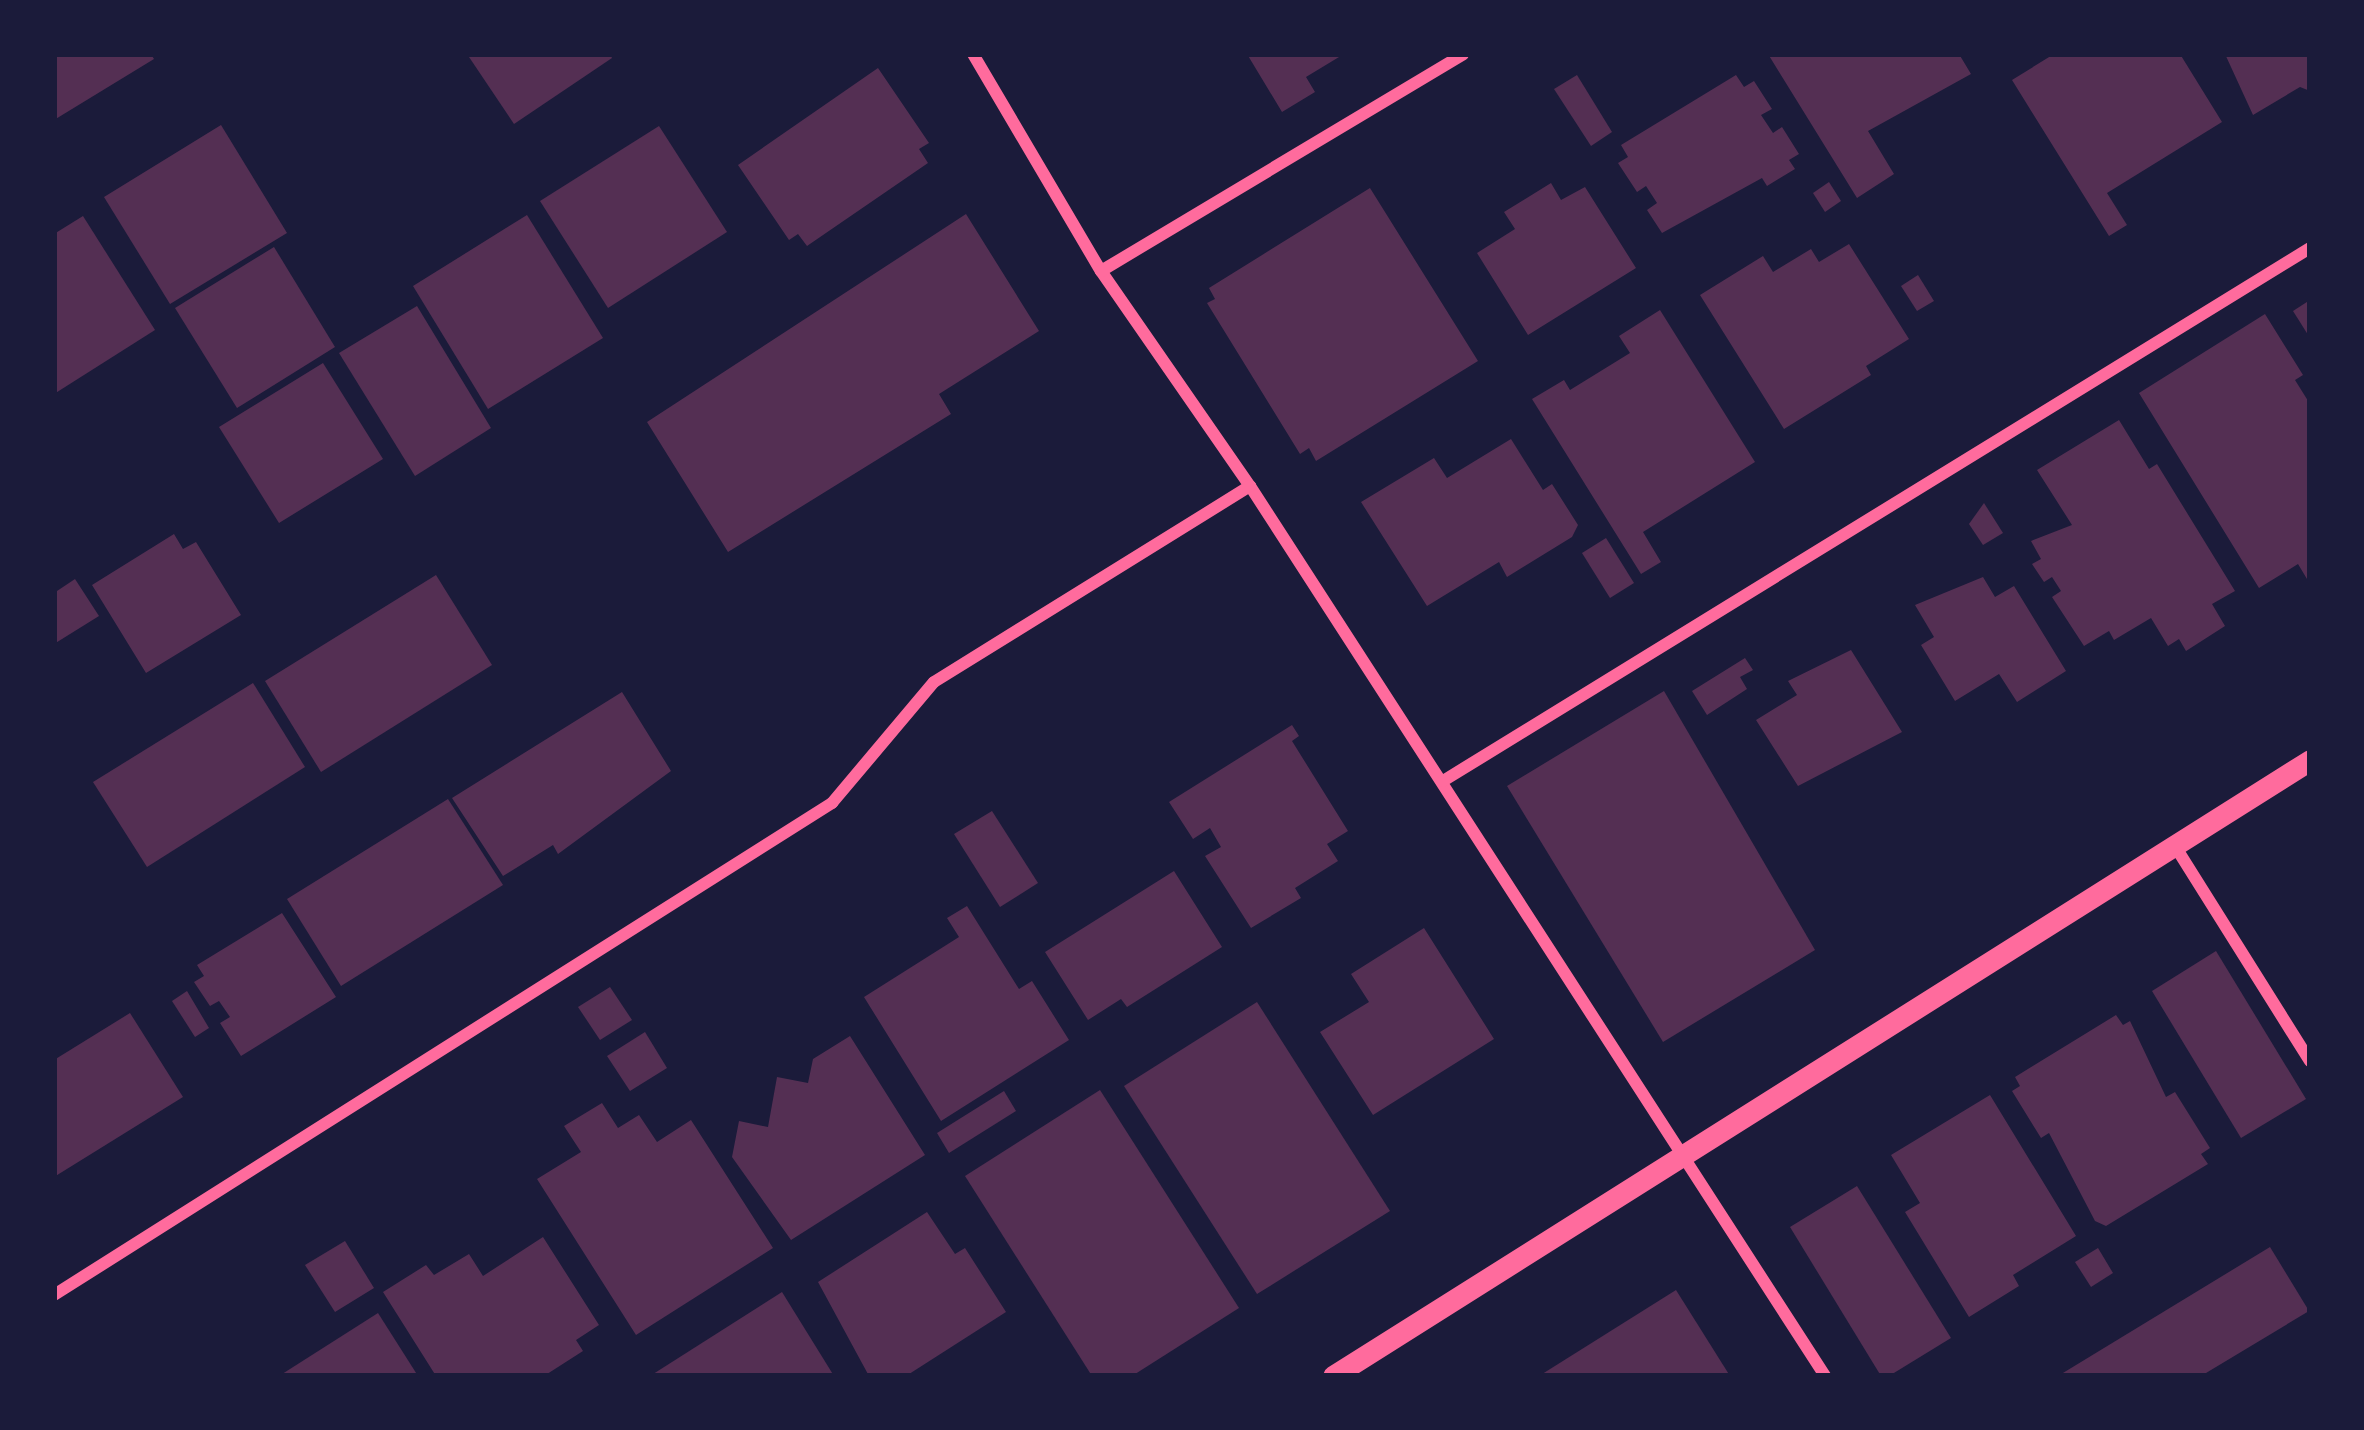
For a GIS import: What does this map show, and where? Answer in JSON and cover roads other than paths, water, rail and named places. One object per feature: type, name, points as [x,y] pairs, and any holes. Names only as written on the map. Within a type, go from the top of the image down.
[{"type":"street","points":[[974,54],[1102,271],[1250,486],[1825,1376]]},
{"type":"street","points":[[1102,271],[1463,54]]},
{"type":"street","points":[[1443,781],[2310,248]]},
{"type":"street","points":[[54,1295],[832,803],[934,682],[1250,486]]},
{"type":"street","points":[[1334,1376],[2310,760]]},
{"type":"street","points":[[2175,846],[2310,1061]]}]
